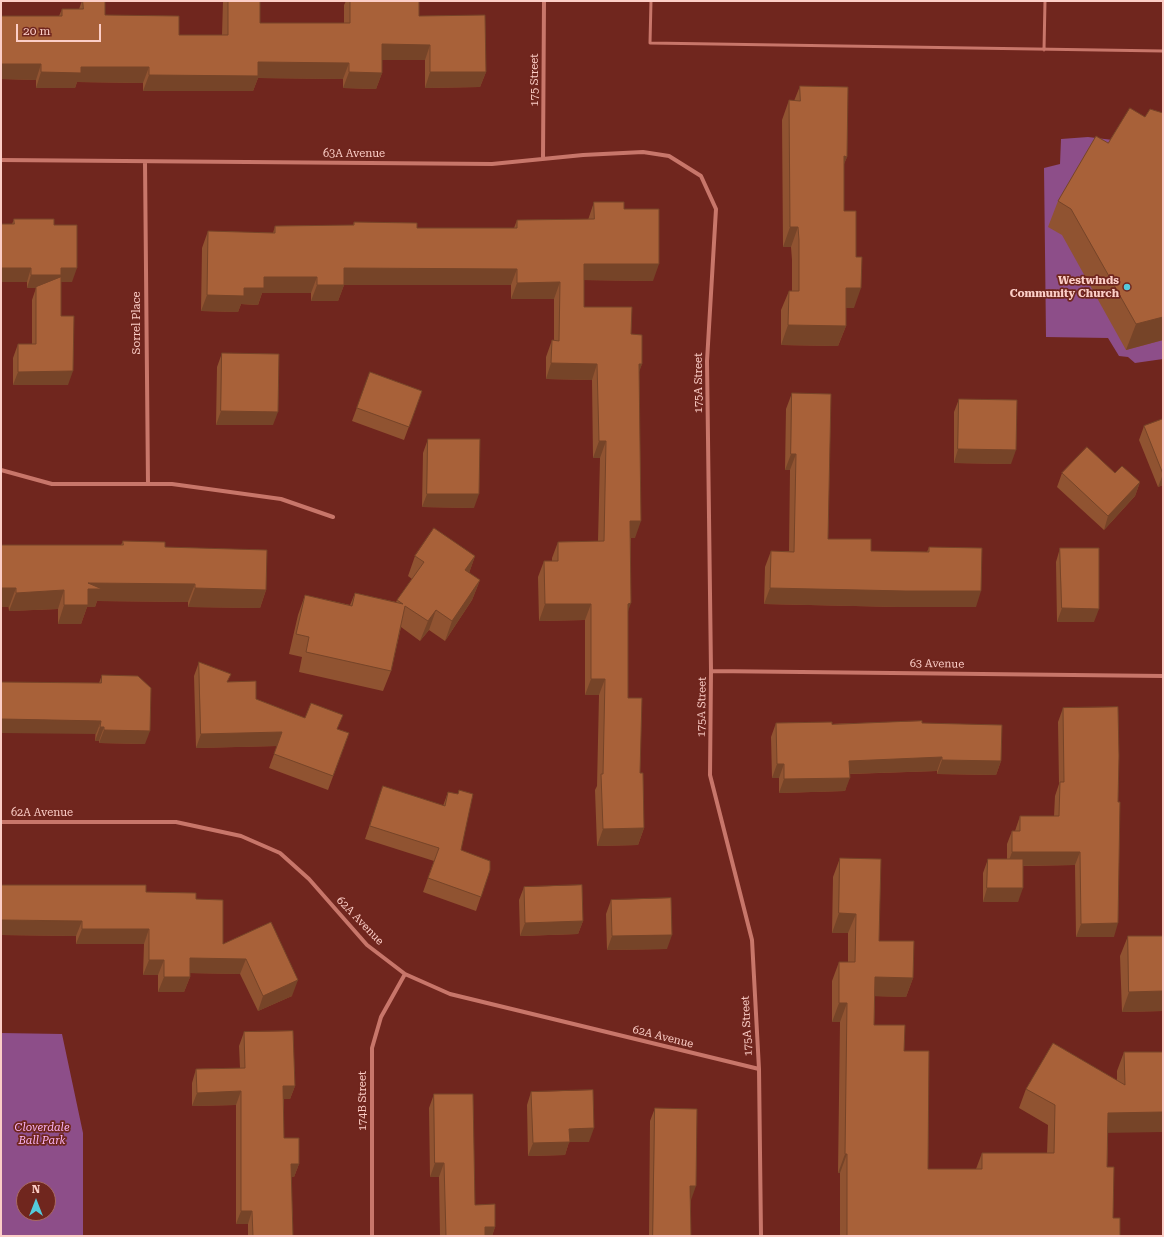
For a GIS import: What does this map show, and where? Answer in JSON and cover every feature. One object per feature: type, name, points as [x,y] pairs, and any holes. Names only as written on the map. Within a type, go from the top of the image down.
[{"type":"street","name":"175 Street","points":[[543,158],[544,1]]},
{"type":"street","name":"63A Avenue","points":[[1,160],[492,164],[543,158],[643,152],[669,156],[701,176]]},
{"type":"street","name":"Sorrel Place","points":[[145,162],[148,484]]},
{"type":"street","name":"175A Street","points":[[701,176],[716,209],[707,361],[711,671],[710,775],[752,940],[759,1069],[761,1236]]},
{"type":"street","points":[[1,470],[52,484],[172,484],[281,499],[333,517]]},
{"type":"street","name":"63 Avenue","points":[[711,671],[1163,676]]},
{"type":"street","name":"62A Avenue","points":[[1,822],[176,822],[241,836],[280,853],[309,879],[367,945],[405,974],[450,994],[759,1069]]},
{"type":"street","name":"174B Street","points":[[372,1236],[372,1048],[382,1017],[405,974]]},
{"type":"lane","points":[[651,1],[650,43],[1163,51]]},
{"type":"lane","points":[[1044,50],[1045,1]]},
{"type":"green space","name":"Westwinds Community Church","points":[[1088,137],[1113,140],[1163,139],[1163,359],[1135,363],[1128,357],[1119,356],[1108,338],[1046,337],[1044,168],[1060,164],[1061,139]]},
{"type":"green space","name":"Cloverdale Ball Park","points":[[1,1033],[62,1034],[83,1133],[83,1236],[1,1236]]},
{"type":"building","points":[[83,1],[105,1],[105,15],[179,16],[179,35],[228,35],[228,1],[260,1],[260,23],[350,23],[350,1],[419,1],[419,16],[485,15],[486,72],[430,72],[430,45],[382,44],[382,73],[349,72],[349,63],[258,62],[258,76],[149,75],[149,67],[81,67],[81,73],[41,72],[41,64],[1,64],[1,16],[62,16],[62,9],[83,9]]},
{"type":"building","points":[[800,86],[848,87],[847,157],[844,156],[844,211],[856,211],[856,257],[862,257],[861,288],[846,288],[846,326],[788,325],[789,291],[799,291],[798,227],[790,227],[789,100],[800,101]]},
{"type":"building","name":"Westwinds Community Church","points":[[1130,108],[1145,117],[1150,109],[1163,113],[1163,317],[1136,324],[1071,209],[1058,201],[1096,136],[1108,143]]},
{"type":"building","points":[[594,202],[624,202],[624,209],[659,209],[659,264],[584,264],[584,307],[632,307],[631,334],[642,335],[642,364],[639,364],[641,521],[630,521],[631,603],[628,604],[628,698],[642,698],[640,773],[643,773],[644,828],[603,829],[601,774],[603,774],[605,679],[591,679],[591,604],[545,604],[544,561],[558,561],[558,542],[604,541],[606,441],[599,441],[597,364],[551,363],[552,340],[559,341],[560,282],[517,283],[517,269],[344,268],[344,285],[317,285],[317,277],[264,277],[264,288],[244,288],[244,296],[207,295],[208,231],[275,233],[275,226],[354,225],[354,222],[417,223],[417,228],[517,228],[517,220],[594,219]]},
{"type":"building","points":[[14,219],[54,219],[54,225],[77,225],[77,268],[61,268],[61,275],[31,275],[31,268],[1,268],[1,224],[14,224]]},
{"type":"building","points":[[61,277],[61,316],[74,316],[73,371],[18,372],[18,344],[36,344],[36,287]]},
{"type":"building","points":[[222,353],[279,354],[278,412],[221,411]]},
{"type":"building","points":[[370,372],[422,391],[409,427],[357,408]]},
{"type":"building","points":[[792,393],[831,394],[828,539],[871,539],[871,551],[929,552],[929,547],[982,548],[981,591],[770,588],[771,551],[794,552],[796,454],[791,454]]},
{"type":"building","points":[[959,399],[1017,400],[1016,450],[958,449]]},
{"type":"building","points":[[1163,419],[1163,474],[1144,426]]},
{"type":"building","points":[[428,439],[480,439],[479,494],[427,494]]},
{"type":"building","points":[[1087,447],[1115,473],[1122,466],[1140,482],[1108,516],[1062,473]]},
{"type":"building","points":[[434,528],[475,556],[465,570],[480,580],[452,621],[436,610],[428,621],[405,606],[391,671],[306,652],[309,637],[296,634],[305,595],[352,606],[355,593],[403,604],[397,600],[424,562],[415,556]]},
{"type":"building","points":[[123,541],[165,542],[165,547],[267,550],[266,590],[195,588],[195,584],[88,583],[102,589],[88,589],[88,605],[64,605],[64,590],[16,593],[16,588],[1,588],[1,545],[123,545]]},
{"type":"building","points":[[1060,548],[1099,548],[1099,609],[1062,608]]},
{"type":"building","points":[[199,662],[231,674],[227,682],[256,681],[256,699],[305,718],[311,703],[343,715],[337,729],[349,733],[333,776],[274,754],[282,732],[201,734]]},
{"type":"building","points":[[102,675],[138,676],[151,688],[150,731],[104,730],[104,727],[100,727],[101,721],[2,719],[1,729],[1,682],[101,683]]},
{"type":"building","points":[[1118,707],[1118,802],[1120,802],[1118,923],[1081,924],[1080,852],[1012,852],[1012,831],[1020,831],[1020,816],[1059,816],[1060,782],[1064,782],[1063,708]]},
{"type":"building","points":[[922,721],[922,723],[1002,725],[1001,761],[942,760],[942,757],[849,761],[850,778],[784,779],[784,764],[777,764],[776,723],[832,722],[832,724]]},
{"type":"building","points":[[383,786],[445,806],[448,792],[458,794],[459,790],[473,794],[461,850],[490,861],[490,870],[481,897],[428,878],[439,848],[370,826]]},
{"type":"building","points":[[840,858],[881,859],[879,941],[914,941],[913,978],[875,977],[874,1025],[905,1025],[904,1051],[929,1051],[928,1169],[982,1169],[982,1153],[1054,1153],[1055,1105],[1026,1089],[1053,1043],[1125,1085],[1124,1052],[1163,1052],[1163,1112],[1108,1113],[1107,1167],[1114,1167],[1113,1218],[1120,1218],[1120,1236],[847,1236],[847,1154],[845,1154],[847,1003],[839,1003],[839,962],[855,962],[856,914],[839,913]]},
{"type":"building","points":[[988,859],[1023,859],[1023,888],[987,888]]},
{"type":"building","points":[[1,885],[146,885],[146,892],[196,893],[196,899],[223,900],[223,944],[271,922],[298,980],[263,996],[246,959],[190,958],[190,977],[164,977],[164,960],[149,960],[149,929],[82,929],[82,921],[1,920]]},
{"type":"building","points":[[582,885],[583,921],[525,923],[524,887]]},
{"type":"building","points":[[671,898],[672,935],[612,936],[611,900]]},
{"type":"building","points":[[1128,936],[1163,936],[1163,991],[1129,992]]},
{"type":"building","points":[[293,1031],[295,1086],[283,1086],[284,1138],[299,1138],[299,1164],[291,1164],[293,1236],[253,1236],[252,1211],[241,1211],[241,1091],[197,1093],[196,1069],[245,1068],[244,1032]]},
{"type":"building","points":[[593,1090],[594,1128],[569,1129],[570,1142],[533,1143],[531,1092]]},
{"type":"building","points":[[434,1094],[473,1094],[475,1205],[495,1204],[495,1227],[485,1227],[485,1236],[446,1236],[444,1163],[435,1163]]},
{"type":"building","points":[[655,1108],[697,1109],[696,1186],[690,1186],[691,1236],[653,1236]]},
{"type":"place","name":"Westwinds Community Church","points":[[1127,287]]}]
